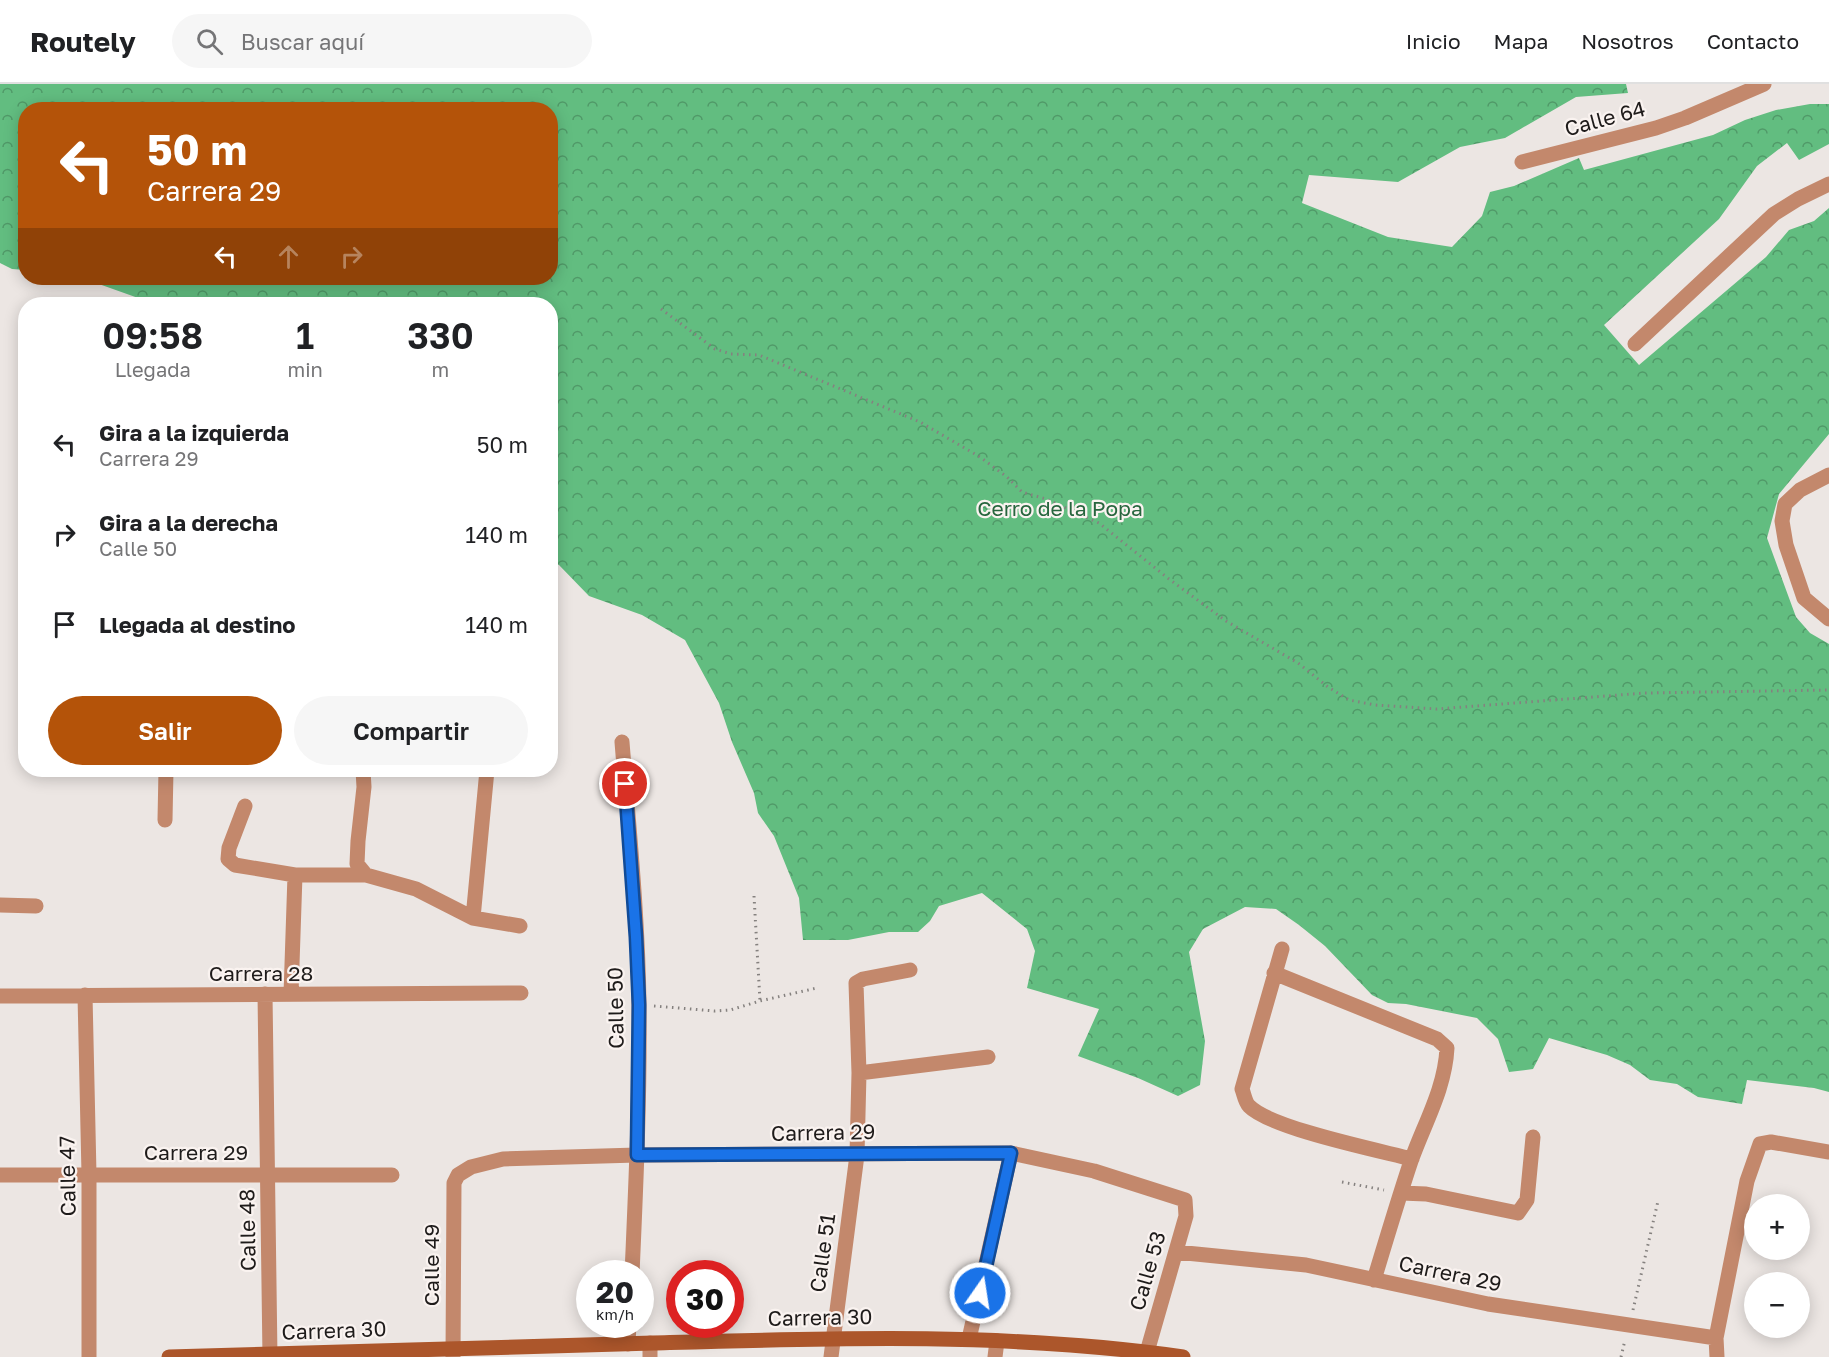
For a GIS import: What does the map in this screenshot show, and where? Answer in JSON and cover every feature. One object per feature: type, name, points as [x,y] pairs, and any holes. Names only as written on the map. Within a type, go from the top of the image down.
[{"type":"street","name":"Calle 64","points":[[1522,162],[1656,128],[1686,118],[1764,84]]},
{"type":"street","points":[[1635,344],[1774,214],[1829,184]]},
{"type":"street","points":[[1829,475],[1800,490],[1785,504],[1782,521],[1786,545],[1804,598],[1829,619]]},
{"type":"street","name":"Calle 50","points":[[622,742],[639,1005],[633,1260]]},
{"type":"street","points":[[165,820],[166,777]]},
{"type":"street","points":[[363,777],[357,864],[366,875]]},
{"type":"street","points":[[473,918],[486,777]]},
{"type":"street","points":[[245,806],[229,848],[228,859],[235,865],[295,875],[366,875],[416,889],[473,918],[520,926]]},
{"type":"street","points":[[291,994],[295,875]]},
{"type":"street","points":[[0,905],[36,906]]},
{"type":"street","points":[[1282,949],[1242,1089],[1246,1104],[1261,1116],[1310,1132],[1412,1159]]},
{"type":"street","name":"Calle 51","points":[[831,1357],[857,1155],[859,1072],[856,983],[863,979],[910,970]]},
{"type":"street","points":[[1274,973],[1437,1039],[1447,1048],[1446,1065],[1433,1110],[1412,1159],[1374,1280]]},
{"type":"street","name":"Carrera 28","points":[[0,996],[521,993]]},
{"type":"street","name":"Calle 48","points":[[265,994],[270,1356]]},
{"type":"street","name":"Calle 47","points":[[85,995],[89,1174],[89,1357]]},
{"type":"street","points":[[859,1072],[988,1057]]},
{"type":"street","points":[[1401,1193],[1426,1194],[1518,1213],[1527,1200],[1533,1137]]},
{"type":"street","points":[[1717,1357],[1716,1338],[1746,1181],[1756,1151],[1760,1144],[1771,1142],[1829,1152]]},
{"type":"street","points":[[969,1339],[1011,1153]]},
{"type":"street","name":"Carrera 29","points":[[458,1175],[471,1167],[502,1159],[637,1155],[1011,1153],[1094,1171],[1185,1200]]},
{"type":"street","name":"Carrera 29","points":[[0,1175],[392,1175]]},
{"type":"street","name":"Calle 49","points":[[453,1353],[454,1183],[458,1175]]},
{"type":"street","name":"Calle 53","points":[[1147,1352],[1185,1216],[1185,1200]]},
{"type":"street","name":"Carrera 29","points":[[1176,1252],[1306,1265],[1488,1304],[1716,1338]]},
{"type":"street","points":[[628,1338],[628,1344]]},
{"type":"street","name":"Carrera 30","points":[[169,1357],[453,1353],[628,1344],[650,1350],[832,1338],[969,1339],[1125,1353],[1147,1352],[1183,1357]]},
{"type":"street","points":[[995,1357],[997,1341]]},
{"type":"path","points":[[661,309],[715,349],[731,354],[759,355],[920,422],[980,457],[1007,477],[1022,492],[1046,499],[1099,523],[1226,621],[1298,663],[1328,687],[1349,700],[1375,705],[1437,709],[1645,693],[1829,690]]},
{"type":"path","points":[[754,896],[760,1001]]},
{"type":"path","points":[[639,1005],[714,1011],[730,1010],[817,988]]},
{"type":"path","points":[[1342,1182],[1401,1193]]},
{"type":"path","points":[[1621,1357],[1644,1270],[1658,1201]]},
{"type":"green space","name":"Cerro de la Popa","points":[[0,84],[1626,84],[1628,93],[1576,97],[1505,138],[1460,147],[1398,182],[1309,175],[1302,203],[1388,237],[1452,247],[1482,216],[1490,192],[1514,186],[1579,158],[1584,170],[1713,135],[1745,120],[1776,110],[1810,104],[1829,104],[1829,144],[1799,160],[1787,143],[1757,166],[1719,219],[1604,325],[1639,365],[1766,257],[1789,230],[1814,221],[1829,208],[1829,434],[1779,494],[1767,538],[1796,617],[1810,633],[1829,644],[1829,1092],[1747,1080],[1742,1104],[1698,1097],[1677,1084],[1650,1080],[1630,1065],[1607,1055],[1549,1038],[1533,1069],[1509,1072],[1498,1039],[1477,1018],[1406,1004],[1388,1003],[1372,995],[1325,946],[1276,909],[1245,907],[1203,929],[1189,952],[1205,1041],[1200,1085],[1178,1096],[1138,1078],[1078,1056],[1099,1009],[1027,988],[1035,951],[1027,929],[982,893],[939,906],[930,921],[918,932],[889,932],[848,940],[803,940],[799,898],[774,836],[758,813],[754,793],[732,742],[719,703],[685,640],[642,615],[589,596],[558,564],[558,297],[135,297],[102,285],[558,285],[558,102],[18,102],[18,269],[0,263]]},
{"type":"route","points":[[625,784],[639,1005],[637,1155],[1011,1153],[980,1293]]}]
